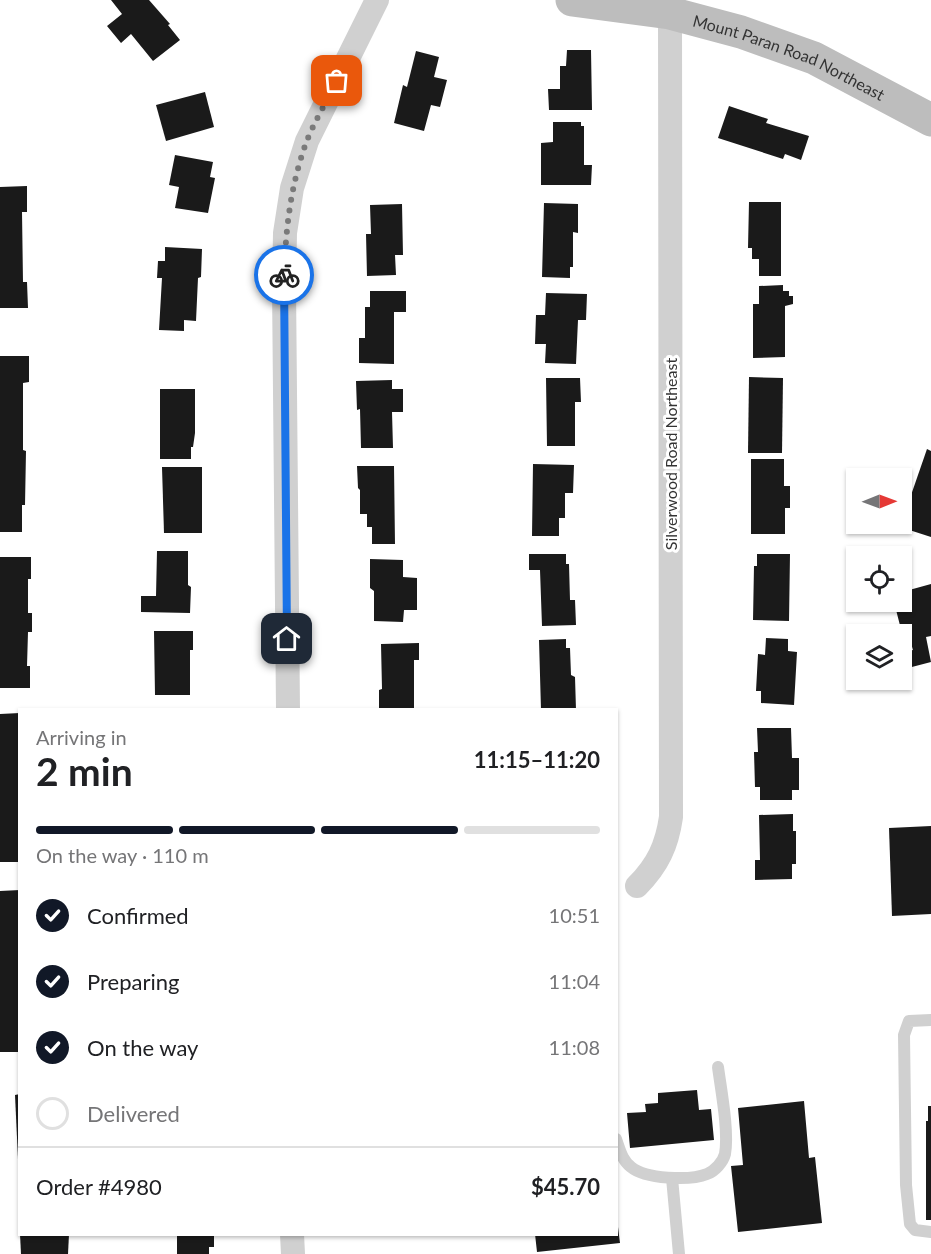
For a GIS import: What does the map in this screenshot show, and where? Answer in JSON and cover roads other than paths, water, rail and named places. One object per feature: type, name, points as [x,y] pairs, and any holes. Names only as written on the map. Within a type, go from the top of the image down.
[{"type":"main road","name":"Mount Paran Road Northeast","points":[[572,0],[670,13],[741,32],[814,58],[931,120]]},
{"type":"street","points":[[288,708],[285,233],[292,188],[307,141],[377,0]]},
{"type":"street","name":"Silverwood Road Northeast","points":[[637,886],[651,872],[660,857],[668,837],[671,816],[670,13]]},
{"type":"street","points":[[292,1236],[293,1254]]},
{"type":"lane","points":[[931,1020],[909,1021],[904,1035],[906,1185],[910,1224],[915,1230],[931,1232]]},
{"type":"lane","points":[[618,1145],[623,1159],[633,1169],[650,1174],[672,1178],[706,1174],[718,1167],[724,1154],[725,1126],[718,1067]]},
{"type":"lane","points":[[672,1178],[679,1254]]}]
